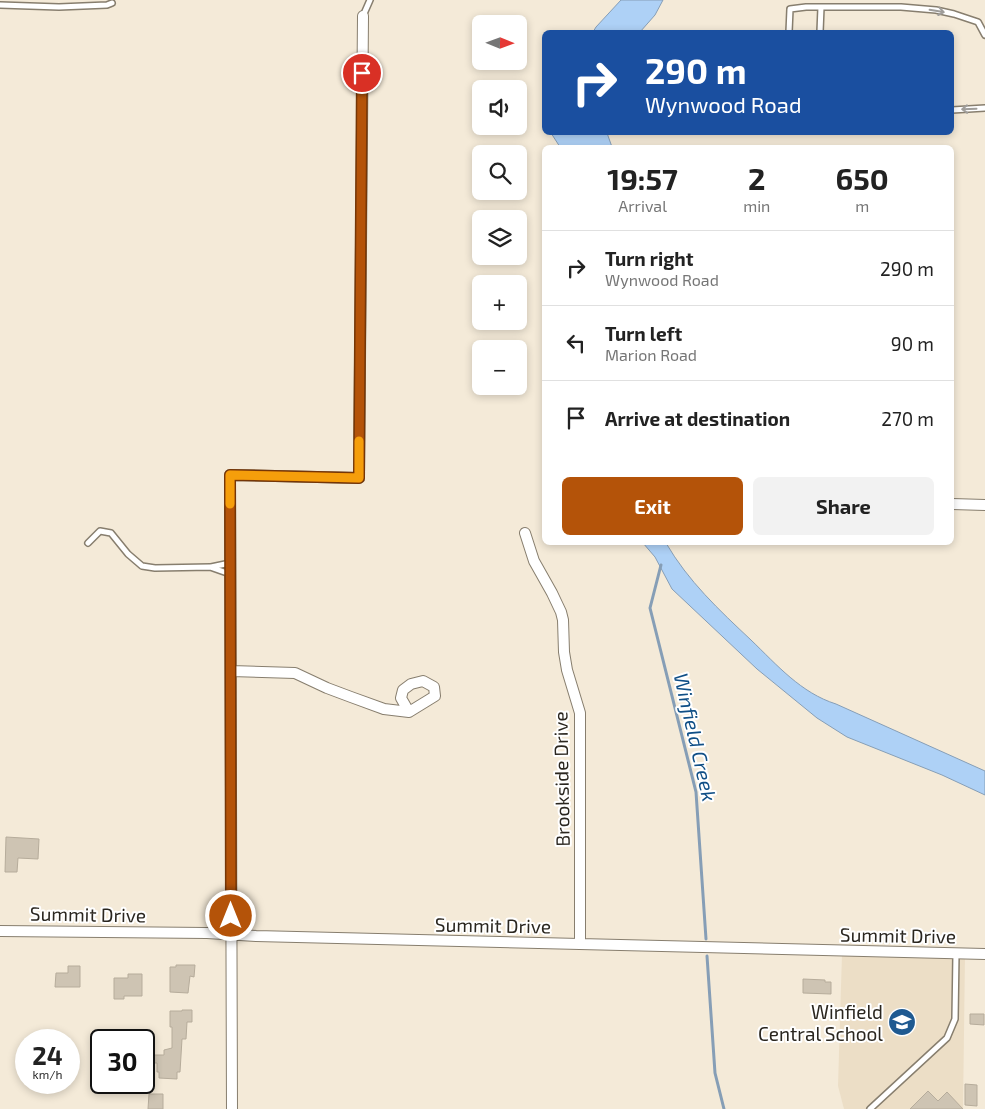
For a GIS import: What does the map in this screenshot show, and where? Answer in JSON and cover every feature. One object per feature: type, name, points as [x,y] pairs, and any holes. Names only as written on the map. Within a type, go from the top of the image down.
[{"type":"street","points":[[232,1109],[230,475],[359,478],[363,16]]},
{"type":"street","points":[[954,504],[985,505]]},
{"type":"street","name":"Brookside Drive","points":[[525,533],[534,561],[561,612],[567,670],[580,713],[580,944]]},
{"type":"street","points":[[231,671],[295,673],[326,688],[384,709],[410,712]]},
{"type":"street","name":"Summit Drive","points":[[0,930],[985,954]]},
{"type":"lane","points":[[363,16],[370,0]]},
{"type":"lane","points":[[1,3],[59,7],[107,5],[112,3]]},
{"type":"lane","points":[[820,30],[821,7]]},
{"type":"lane","points":[[789,30],[790,9],[901,7],[936,10],[954,14],[978,22],[985,35]]},
{"type":"lane","points":[[954,110],[985,108]]},
{"type":"lane","points":[[88,543],[100,531],[111,533],[128,554],[142,566],[155,568],[210,567],[230,562]]},
{"type":"lane","points":[[210,567],[230,574]]},
{"type":"lane","points":[[870,1109],[947,1038],[955,1019],[956,954]]},
{"type":"shaded area","name":"Winfield Central School","points":[[842,954],[965,957],[963,1109],[844,1109],[838,1086]]},
{"type":"water","points":[[621,0],[663,0],[655,15],[642,30],[594,30]]},
{"type":"water","points":[[552,135],[608,135],[611,145],[559,145]]},
{"type":"water","points":[[645,545],[667,545],[684,570],[727,618],[801,686],[823,699],[985,771],[985,795],[942,775],[847,737],[817,718],[757,669],[672,589],[655,557]]},
{"type":"building","points":[[6,837],[39,839],[38,859],[18,858],[17,872],[5,872]]},
{"type":"building","points":[[176,965],[195,965],[194,977],[190,976],[188,993],[170,992],[170,967],[176,967]]},
{"type":"building","points":[[68,966],[80,966],[80,987],[55,987],[56,973],[68,973]]},
{"type":"building","points":[[128,974],[142,974],[142,996],[124,996],[124,999],[114,999],[114,978],[128,978]]},
{"type":"building","points":[[803,979],[831,982],[831,994],[803,993]]},
{"type":"building","points":[[192,1010],[192,1022],[187,1022],[186,1039],[182,1039],[180,1072],[177,1072],[177,1079],[159,1078],[155,1055],[164,1055],[164,1050],[172,1048],[170,1011]]},
{"type":"building","points":[[970,1014],[984,1014],[984,1025],[970,1024]]},
{"type":"building","points":[[965,1084],[977,1085],[977,1106],[965,1105]]},
{"type":"building","points":[[928,1091],[938,1101],[947,1092],[963,1109],[910,1109]]},
{"type":"building","points":[[149,1094],[163,1094],[163,1109],[148,1109]]},
{"type":"waterway","name":"Winfield Creek","points":[[661,565],[650,608],[696,792],[706,939]]},
{"type":"waterway","name":"Winfield Creek","points":[[707,956],[715,1073],[724,1109]]},
{"type":"slow traffic","points":[[230,504],[230,475],[359,478],[359,441]]},
{"type":"place","name":"Winfield Central School","points":[[902,1022]]},
{"type":"route","points":[[231,916],[230,475],[359,478],[362,73]]}]
